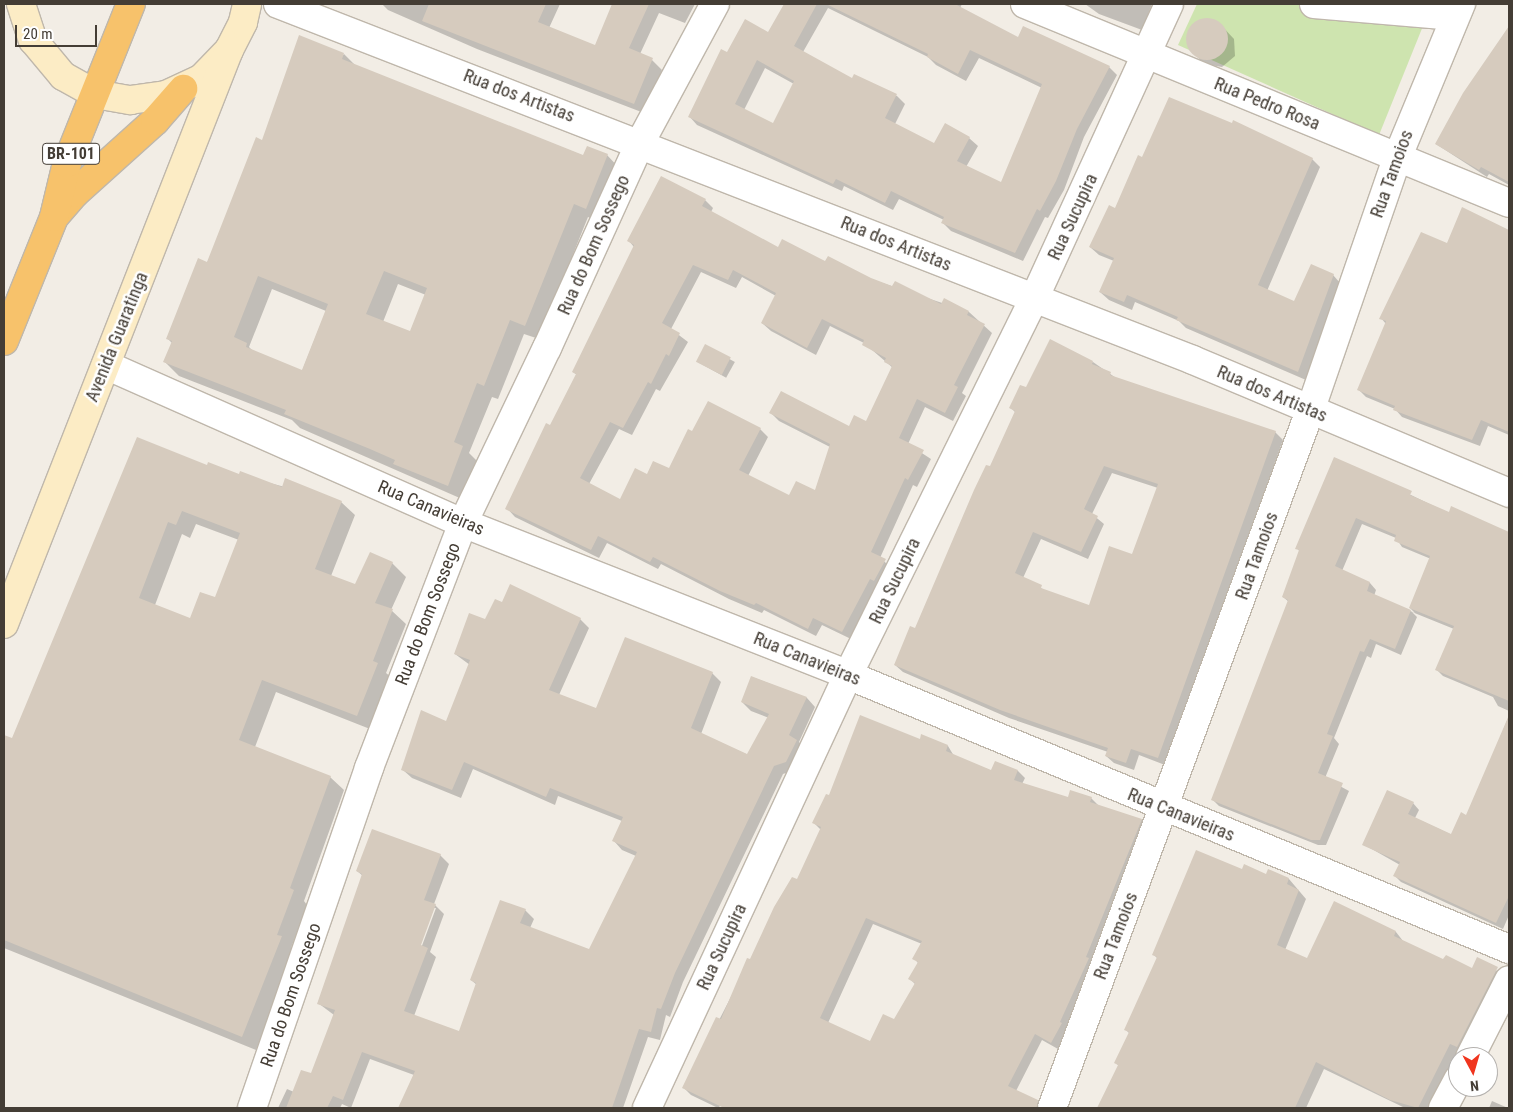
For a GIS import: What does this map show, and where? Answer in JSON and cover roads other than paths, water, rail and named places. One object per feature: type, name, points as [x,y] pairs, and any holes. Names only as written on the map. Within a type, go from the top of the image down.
[{"type":"highway","name":"BR-101","points":[[4,340],[54,217],[67,163],[132,4]]},
{"type":"highway","points":[[54,217],[74,193],[139,137],[183,89]]},
{"type":"main road","points":[[22,4],[33,40],[46,59],[73,83],[95,94],[112,98],[149,100],[183,89],[211,70],[229,50],[243,22],[247,4]]},
{"type":"main road","name":"Avenida Guaratinga","points":[[4,624],[229,50]]},
{"type":"street","name":"Rua dos Artistas","points":[[278,4],[640,143],[1193,360],[1310,411],[1509,493]]},
{"type":"street","name":"Rua do Bom Sossego","points":[[252,1108],[369,768],[463,523],[547,348],[640,143],[715,4]]},
{"type":"street","name":"Rua Pedro Rosa","points":[[1025,4],[1509,203]]},
{"type":"street","name":"Rua Sucupira","points":[[650,1107],[848,675],[1034,299],[1148,56],[1169,4]]},
{"type":"street","points":[[1314,4],[1458,10]]},
{"type":"street","name":"Rua Tamoios","points":[[1052,1108],[1310,411],[1398,156],[1458,10]]},
{"type":"street","name":"Rua Canavieiras","points":[[106,365],[463,523],[848,675],[1164,808],[1509,949]]},
{"type":"street","points":[[1475,1047],[1509,980]]}]
